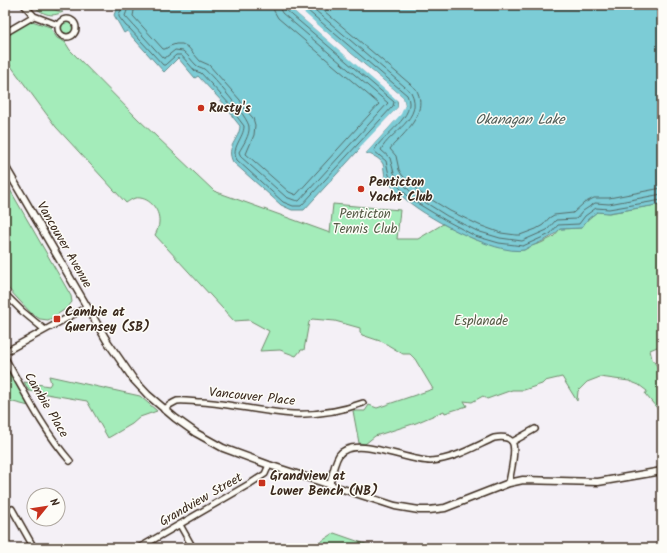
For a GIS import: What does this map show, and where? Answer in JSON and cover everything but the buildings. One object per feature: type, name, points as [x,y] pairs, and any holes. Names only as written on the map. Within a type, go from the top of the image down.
[{"type":"street","points":[[24,5],[34,16],[58,25]]},
{"type":"street","points":[[5,33],[34,16]]},
{"type":"street","name":"Vancouver Avenue","points":[[5,166],[87,307],[129,374],[164,410],[182,424],[216,444],[269,465],[408,509],[429,510],[445,508],[509,483],[529,480],[598,482],[662,471]]},
{"type":"street","points":[[5,294],[22,312],[44,330]]},
{"type":"street","points":[[5,352],[87,307]]},
{"type":"street","name":"Cambie Place","points":[[5,358],[59,449],[70,461]]},
{"type":"street","name":"Vancouver Place","points":[[164,410],[173,403],[181,401],[219,404],[294,414],[351,408],[363,403]]},
{"type":"street","points":[[512,442],[534,428]]},
{"type":"street","points":[[330,484],[340,455],[345,450],[351,448],[370,448],[410,459],[430,461],[453,456],[494,438],[508,439],[512,442],[514,448],[509,483]]},
{"type":"street","name":"Grandview Street","points":[[139,548],[252,483],[265,474],[269,465]]},
{"type":"street","points":[[12,509],[34,548]]},
{"type":"street","points":[[180,525],[193,548]]},
{"type":"green space","points":[[32,5],[44,5],[63,12],[50,15],[40,11]]},
{"type":"green space","name":"Esplanade","points":[[32,21],[50,27],[57,38],[65,42],[70,50],[138,119],[214,191],[330,233],[333,204],[400,210],[397,239],[418,239],[443,224],[474,239],[498,247],[524,250],[553,237],[560,229],[581,228],[588,219],[597,212],[609,213],[662,203],[662,345],[650,350],[652,359],[662,373],[662,414],[645,394],[647,391],[639,385],[629,381],[600,377],[587,382],[578,391],[577,401],[562,377],[545,381],[542,384],[524,390],[512,390],[487,399],[483,396],[472,402],[464,401],[467,406],[445,413],[444,411],[416,423],[375,436],[365,444],[359,443],[353,411],[365,411],[369,405],[377,408],[433,389],[415,359],[410,354],[403,354],[383,342],[362,335],[360,328],[335,321],[312,319],[309,322],[304,350],[301,350],[296,356],[280,350],[260,351],[269,331],[249,320],[234,321],[155,235],[159,226],[159,217],[158,212],[152,204],[149,201],[140,198],[132,199],[126,203],[56,127],[5,58],[5,36]]},
{"type":"green space","points":[[67,22],[71,24],[73,28],[71,32],[67,34],[63,32],[61,28],[63,24]]},
{"type":"green space","points":[[5,181],[71,296],[72,302],[67,308],[48,320],[40,319],[31,313],[5,285]]},
{"type":"green space","points":[[6,364],[29,406],[5,400]]},
{"type":"green space","points":[[49,376],[140,396],[157,411],[140,417],[132,424],[108,438],[87,401],[29,391],[24,382],[49,386],[51,383]]},
{"type":"green space","points":[[334,533],[377,548],[321,548],[319,543]]},
{"type":"water","points":[[122,5],[287,5],[397,99],[398,107],[304,210],[292,210],[281,205],[233,162],[231,148],[240,126],[232,116],[229,109],[198,76],[195,78],[178,58],[164,72],[127,31],[124,33],[114,15],[116,10]]},
{"type":"water","name":"Okanagan Lake","points":[[294,5],[662,5],[662,203],[608,213],[597,212],[588,219],[581,228],[560,229],[547,239],[524,250],[511,250],[496,247],[478,241],[441,223],[424,213],[396,191],[386,179],[382,162],[376,157],[366,153],[392,124],[405,105],[403,97]]},
{"type":"pier","points":[[287,5],[290,5],[400,100],[399,108],[361,149],[359,148],[398,107],[398,101]]},
{"type":"pier","points":[[292,5],[301,10],[403,97],[405,105],[401,114],[366,153],[364,152],[399,113],[403,105],[402,99]]},
{"type":"place","name":"Rusty's","points":[[201,108]]},
{"type":"place","name":"Penticton Yacht Club","points":[[361,189]]},
{"type":"place","name":"Cambie at Guernsey (SB)","points":[[57,319]]},
{"type":"place","name":"Grandview at Lower Bench (NB)","points":[[262,483]]},
{"type":"park label","name":"Penticton Tennis Club","points":[[365,222]]}]
